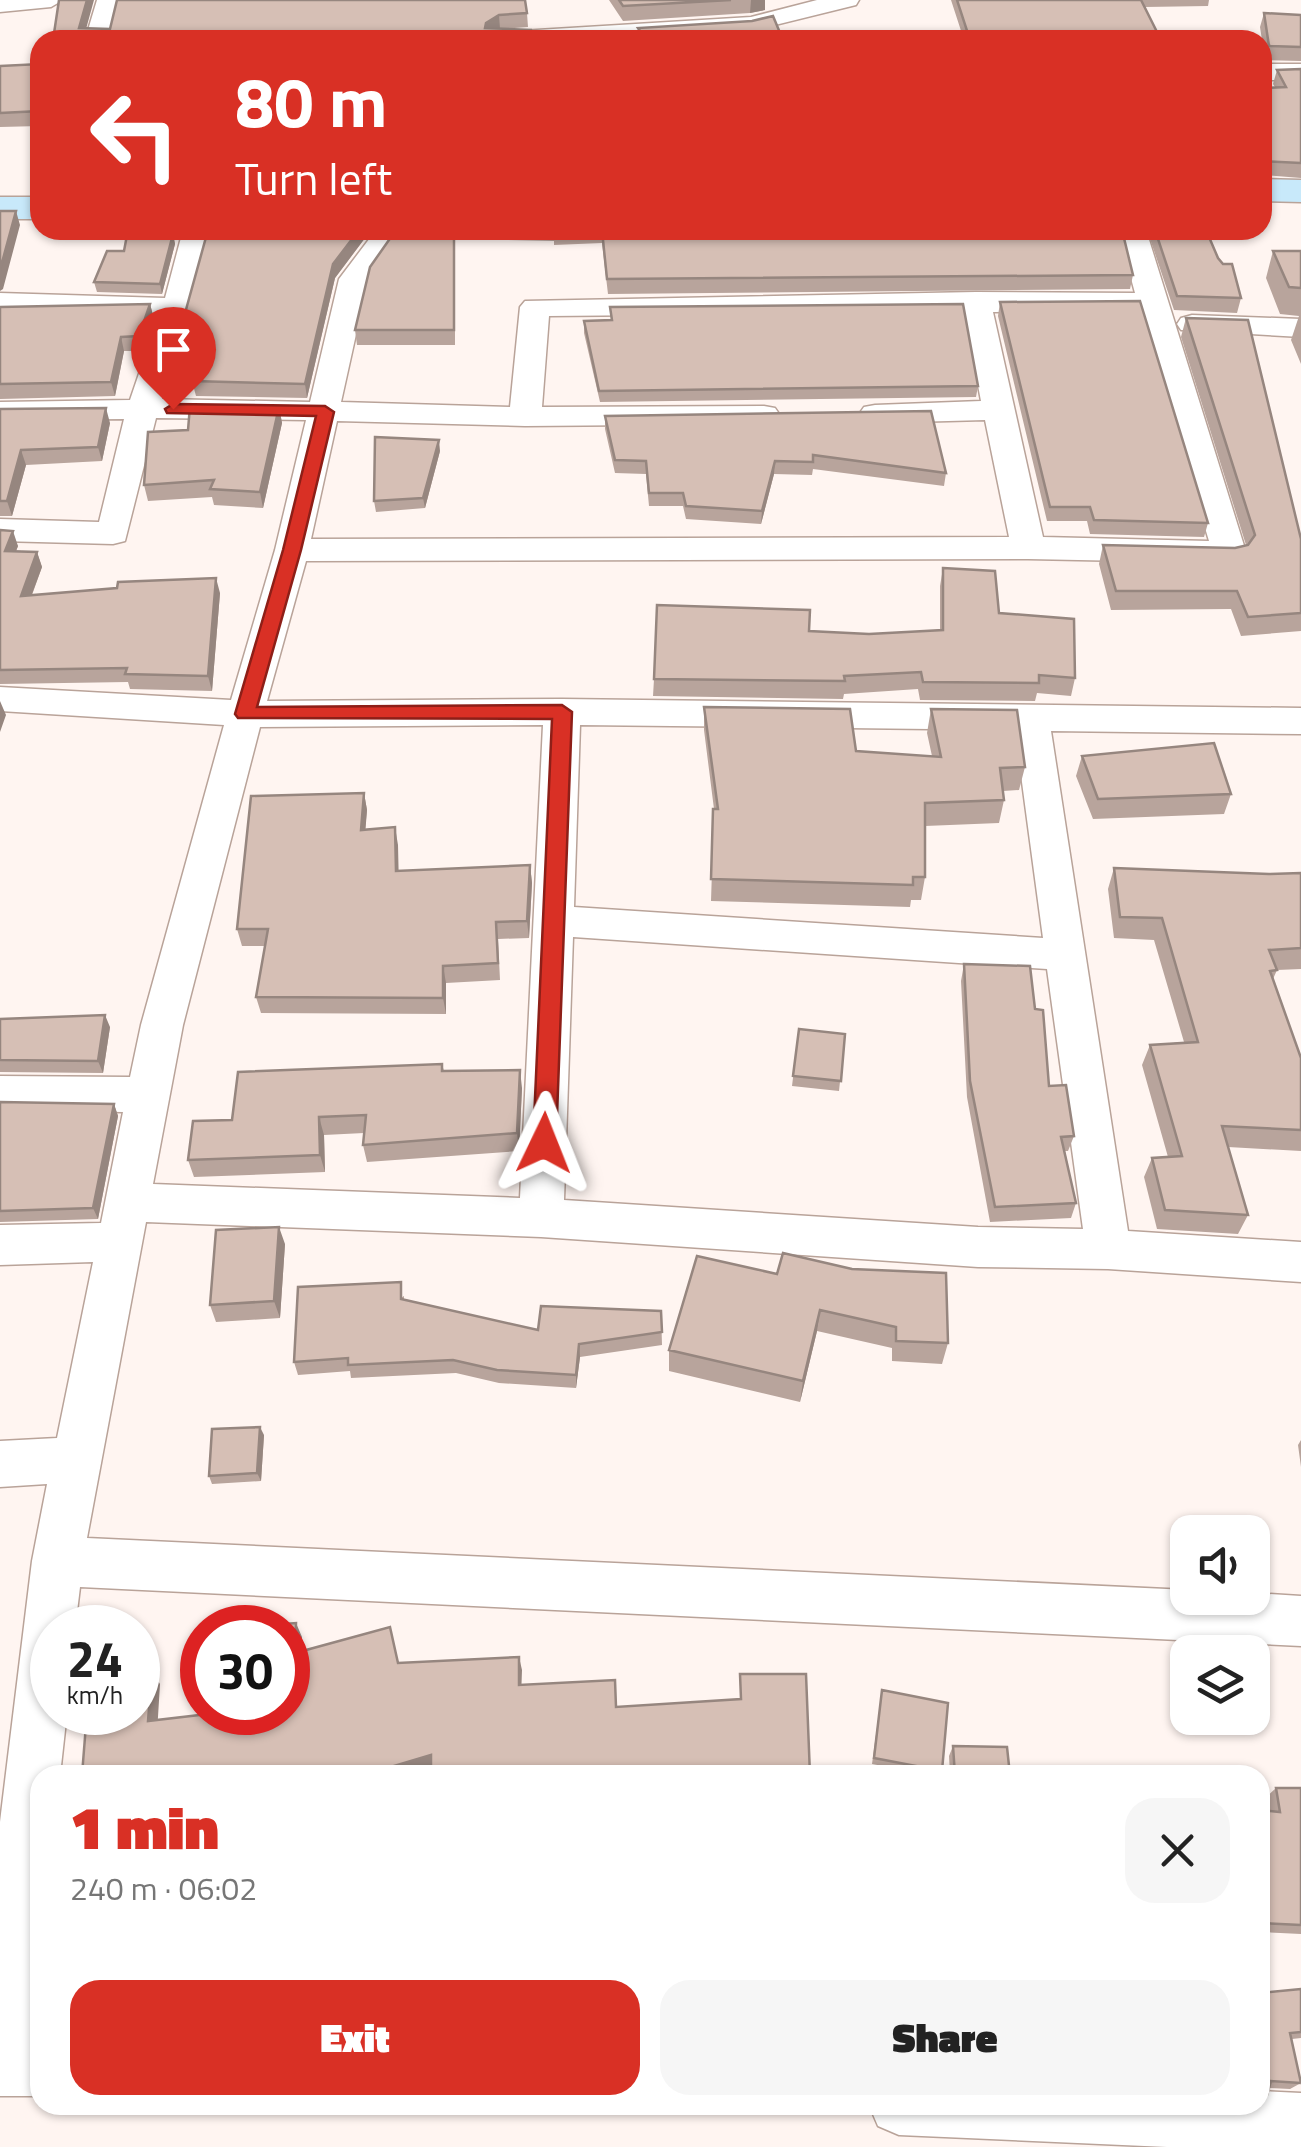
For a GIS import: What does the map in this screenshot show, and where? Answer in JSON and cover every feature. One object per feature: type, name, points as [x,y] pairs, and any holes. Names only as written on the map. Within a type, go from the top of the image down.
[{"type":"street","points":[[0,5],[51,0]]},
{"type":"street","points":[[100,30],[108,0]]},
{"type":"street","points":[[658,30],[751,24],[776,9],[846,0]]},
{"type":"street","points":[[776,9],[800,30]]},
{"type":"street","points":[[1272,72],[1301,72]]},
{"type":"street","points":[[1272,190],[1301,190]]},
{"type":"street","points":[[0,208],[30,208]]},
{"type":"street","points":[[0,530],[113,533],[142,410],[177,307],[194,240]]},
{"type":"street","points":[[34,1765],[57,1560],[162,1025],[292,550],[354,279],[383,240]]},
{"type":"street","points":[[292,550],[1028,548],[1229,552],[1135,240]]},
{"type":"street","points":[[525,417],[535,307],[976,301],[1155,312],[1301,328]]},
{"type":"street","points":[[976,301],[1028,548]]},
{"type":"street","points":[[0,302],[177,307]]},
{"type":"street","points":[[0,412],[142,410],[525,417],[789,414]]},
{"type":"street","points":[[844,415],[1000,410]]},
{"type":"street","points":[[0,699],[245,714],[562,712],[1301,721]]},
{"type":"street","points":[[541,1218],[562,712]]},
{"type":"street","points":[[1030,717],[1108,1249]]},
{"type":"street","points":[[554,920],[1067,955]]},
{"type":"street","points":[[0,1093],[150,1095]]},
{"type":"street","points":[[0,1244],[124,1222],[541,1218],[978,1247],[1108,1249],[1301,1262]]},
{"type":"street","points":[[0,1464],[77,1460]]},
{"type":"street","points":[[57,1560],[1301,1621]]},
{"type":"street","points":[[30,1799],[0,2065],[30,2066]]},
{"type":"street","points":[[1122,2115],[1301,2123]]},
{"type":"building","points":[[59,0],[87,0],[79,28],[110,29],[117,0],[525,0],[527,13],[499,15],[485,28],[531,30],[54,30]]},
{"type":"building","points":[[619,0],[731,0],[623,6]]},
{"type":"building","points":[[957,0],[1141,0],[1156,30],[967,30]]},
{"type":"building","points":[[1264,13],[1301,15],[1301,47],[1272,46],[1272,30],[1267,30]]},
{"type":"building","points":[[773,16],[779,30],[638,28],[752,21]]},
{"type":"building","points":[[30,64],[30,112],[0,113],[0,66]]},
{"type":"building","points":[[1301,69],[1301,163],[1272,162],[1272,88],[1286,87],[1277,70]]},
{"type":"building","points":[[0,211],[16,211],[0,270]]},
{"type":"building","points":[[126,240],[171,240],[160,284],[94,282],[107,251],[124,251]]},
{"type":"building","points":[[205,240],[351,240],[333,264],[305,384],[192,381],[196,335],[179,335]]},
{"type":"building","points":[[389,240],[454,240],[454,330],[355,330],[370,267]]},
{"type":"building","points":[[603,240],[1124,240],[1133,275],[607,279]]},
{"type":"building","points":[[1158,240],[1210,240],[1223,264],[1232,264],[1241,298],[1177,296]]},
{"type":"building","points":[[1273,251],[1301,251],[1301,288],[1289,287]]},
{"type":"building","points":[[1140,301],[1208,523],[1094,520],[1090,507],[1050,507],[1000,302]]},
{"type":"building","points":[[150,304],[139,336],[121,337],[111,382],[0,384],[0,307]]},
{"type":"building","points":[[963,304],[978,386],[599,391],[584,321],[612,320],[610,307]]},
{"type":"building","points":[[1186,318],[1248,320],[1301,539],[1301,613],[1248,617],[1237,591],[1116,591],[1103,545],[1235,548],[1248,545],[1255,535]]},
{"type":"building","points":[[190,406],[279,407],[260,492],[210,489],[214,480],[144,485],[148,432],[188,430]]},
{"type":"building","points":[[106,408],[98,447],[21,450],[7,501],[0,501],[0,409]]},
{"type":"building","points":[[931,411],[946,473],[813,455],[813,462],[775,461],[762,511],[686,506],[683,493],[649,493],[646,461],[615,460],[605,416]]},
{"type":"building","points":[[375,437],[439,440],[423,498],[374,501]]},
{"type":"building","points":[[0,530],[13,531],[5,551],[37,552],[21,596],[117,588],[118,582],[216,578],[208,676],[125,674],[127,668],[0,670]]},
{"type":"building","points":[[943,568],[995,571],[999,613],[1074,619],[1075,678],[1039,675],[1039,683],[923,682],[921,672],[844,676],[845,681],[654,679],[657,605],[810,610],[809,631],[869,634],[943,630]]},
{"type":"building","points":[[704,707],[850,709],[856,751],[941,757],[931,709],[1017,710],[1025,767],[1000,768],[1004,800],[925,803],[925,877],[913,877],[913,885],[711,879],[713,809],[718,809]]},
{"type":"building","points":[[1214,743],[1231,794],[1098,799],[1082,756]]},
{"type":"building","points":[[364,793],[361,830],[395,827],[396,871],[530,865],[527,921],[496,922],[498,963],[443,966],[443,998],[256,997],[268,929],[237,929],[251,796]]},
{"type":"building","points":[[1114,868],[1301,873],[1301,948],[1269,950],[1277,970],[1270,971],[1301,1058],[1301,1130],[1222,1126],[1248,1215],[1165,1210],[1152,1158],[1182,1156],[1150,1045],[1198,1042],[1162,918],[1120,917]]},
{"type":"building","points":[[964,964],[1030,966],[1035,1009],[1043,1010],[1049,1086],[1066,1085],[1074,1136],[1061,1137],[1076,1203],[995,1207],[970,1081]]},
{"type":"building","points":[[105,1015],[98,1061],[0,1060],[0,1019]]},
{"type":"building","points":[[799,1029],[845,1034],[841,1081],[793,1076]]},
{"type":"building","points":[[442,1064],[442,1071],[520,1070],[517,1133],[363,1145],[366,1115],[319,1117],[320,1155],[188,1160],[193,1121],[232,1120],[238,1072]]},
{"type":"building","points":[[0,1102],[114,1104],[93,1208],[0,1211]]},
{"type":"building","points":[[279,1227],[274,1301],[210,1305],[216,1230]]},
{"type":"building","points":[[783,1253],[852,1269],[946,1273],[948,1343],[896,1341],[896,1327],[820,1310],[803,1381],[669,1350],[697,1256],[777,1274]]},
{"type":"building","points":[[401,1282],[401,1299],[538,1330],[541,1306],[661,1311],[662,1332],[579,1344],[576,1375],[497,1370],[453,1360],[348,1365],[348,1358],[294,1362],[298,1287]]},
{"type":"building","points":[[260,1427],[257,1473],[209,1476],[212,1429]]},
{"type":"building","points":[[390,1627],[398,1663],[519,1657],[519,1685],[615,1680],[616,1707],[741,1699],[740,1674],[806,1674],[810,1765],[431,1765],[431,1755],[398,1765],[83,1765],[85,1735],[160,1735],[160,1720],[180,1717],[180,1735],[310,1735],[310,1649]]},
{"type":"building","points":[[882,1690],[948,1703],[943,1765],[911,1765],[874,1758]]},
{"type":"building","points":[[953,1746],[1007,1747],[1009,1765],[954,1765]]},
{"type":"building","points":[[1276,1788],[1301,1788],[1301,1925],[1270,1923],[1270,1811],[1280,1812]]},
{"type":"building","points":[[1301,1989],[1301,2032],[1290,2033],[1301,2083],[1271,2081],[1270,2084],[1270,1992]]},
{"type":"route","points":[[173,409],[325,412],[292,550],[245,714],[562,712],[544,1143]]}]
